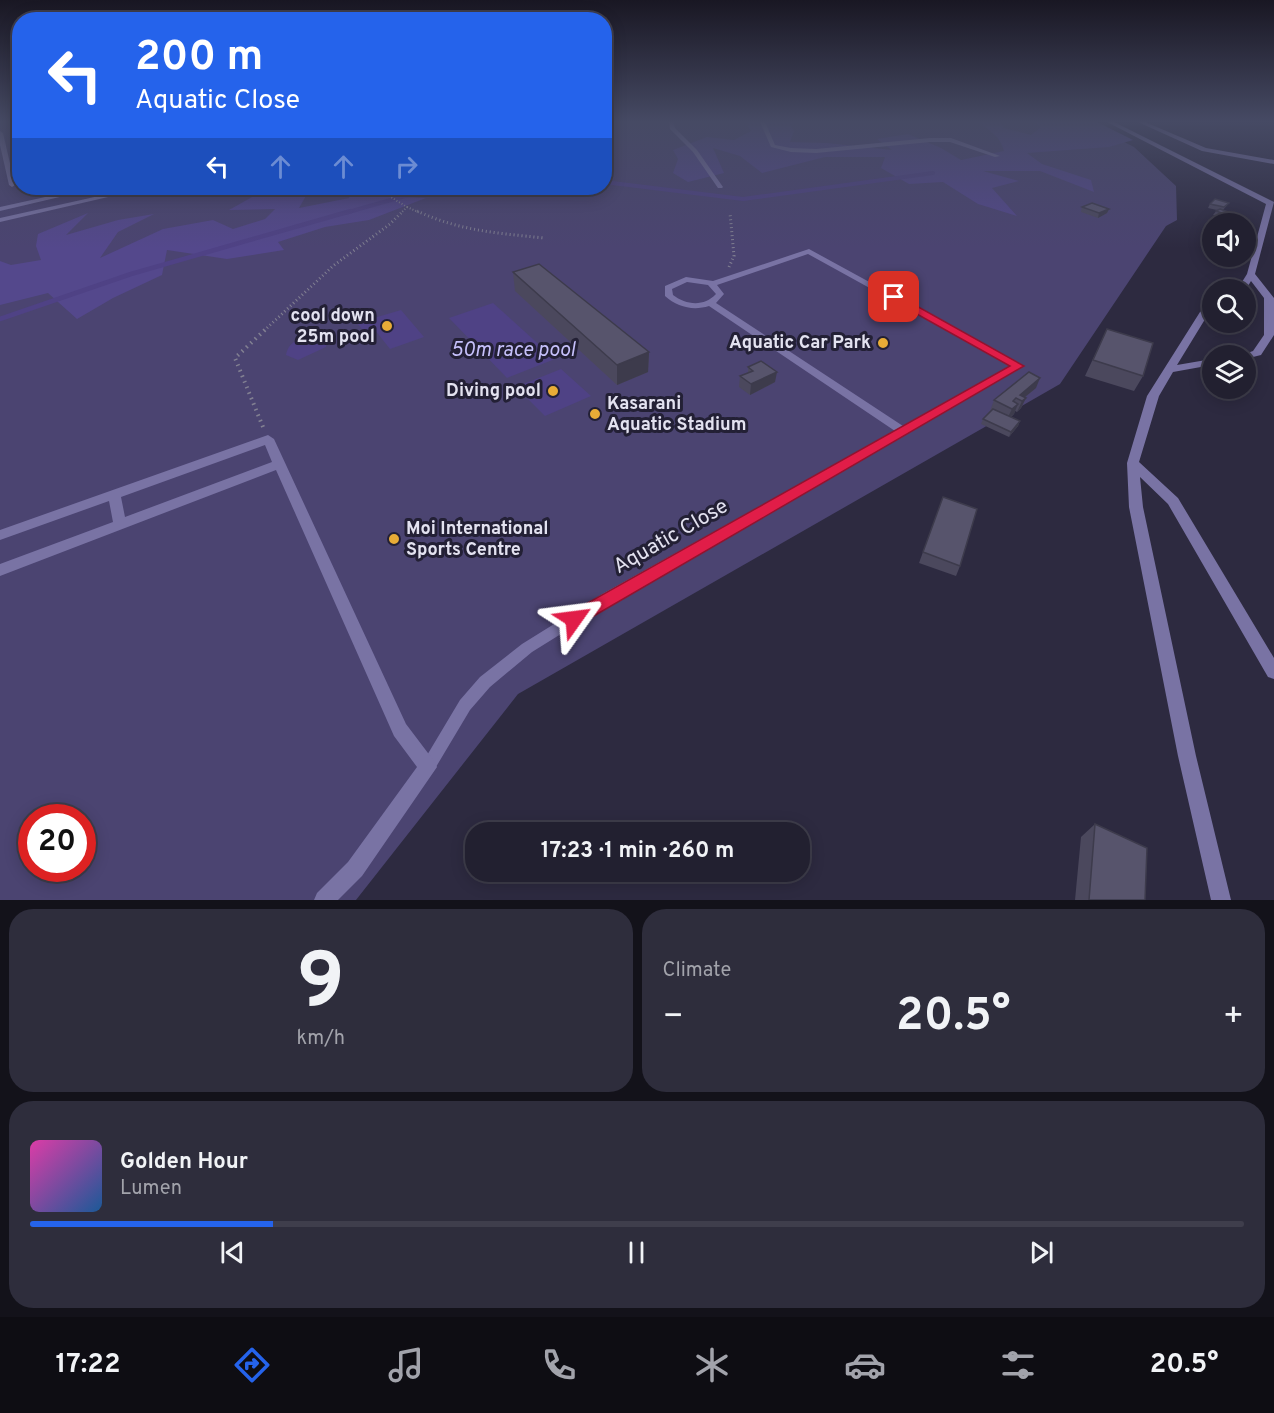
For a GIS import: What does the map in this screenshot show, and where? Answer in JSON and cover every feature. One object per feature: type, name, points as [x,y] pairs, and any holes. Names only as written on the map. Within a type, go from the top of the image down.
[{"type":"street","points":[[1193,164],[1272,204],[1248,279]]},
{"type":"street","points":[[0,208],[61,195]]},
{"type":"street","points":[[0,219],[111,195]]},
{"type":"street","points":[[1251,274],[1269,298],[1269,335],[1256,353]]},
{"type":"street","points":[[1202,315],[1172,369],[1153,396],[1133,463],[1141,530],[1187,756],[1221,900]]},
{"type":"street","points":[[1172,369],[1202,364]]},
{"type":"street","points":[[0,535],[268,439],[400,730],[428,767]]},
{"type":"street","points":[[1133,463],[1173,501],[1274,672]]},
{"type":"street","points":[[0,570],[279,464]]},
{"type":"street","points":[[114,494],[120,524]]},
{"type":"street","name":"Aquatic Close","points":[[324,900],[355,869],[428,767]]},
{"type":"lane","points":[[7,164],[12,184]]},
{"type":"lane","points":[[704,164],[720,187]]},
{"type":"lane","name":"Aquatic Close","points":[[428,767],[465,705],[485,682],[527,648],[609,597],[1018,366],[810,251],[795,254],[713,284],[686,279],[672,284],[667,292],[674,300],[681,303],[699,305],[710,303]]},
{"type":"lane","points":[[713,284],[720,294],[710,303],[903,431]]},
{"type":"path","points":[[387,195],[407,207],[443,223],[472,231],[544,238]]},
{"type":"path","points":[[268,439],[235,358],[333,266],[390,224],[407,207]]},
{"type":"path","points":[[730,213],[734,256],[728,265],[733,276]]},
{"type":"shaded area","name":"Moi International Sports Centre","points":[[0,164],[12,164],[12,195],[612,195],[612,164],[1152,164],[1176,186],[1177,220],[1166,226],[1060,384],[518,694],[356,900],[0,900]]},
{"type":"shaded area","points":[[676,164],[720,164],[724,173],[688,182],[673,173]]},
{"type":"shaded area","points":[[750,164],[797,164],[762,173]]},
{"type":"shaded area","points":[[882,164],[1042,164],[1091,180],[1094,192],[1040,171],[983,171],[1019,181],[992,188],[1017,216],[978,204],[943,182],[909,184],[881,168]]},
{"type":"shaded area","points":[[255,195],[307,195],[299,208],[349,198],[350,195],[370,195],[368,196],[426,198],[369,220],[325,227],[278,242],[284,250],[227,259],[167,250],[162,275],[113,298],[77,319],[48,293],[0,305],[0,261],[11,265],[41,260],[36,246],[38,234],[88,213],[66,235],[118,220],[154,214],[118,232],[100,258],[163,229],[213,220],[233,229],[265,219],[275,209],[229,210]]},
{"type":"water","name":"50m race pool","points":[[493,303],[555,359],[507,378],[449,318]]},
{"type":"water","name":"cool down 25m pool","points":[[401,310],[424,337],[390,349],[375,330],[365,333],[357,323]]},
{"type":"water","points":[[316,335],[327,341],[326,347],[298,360],[286,355],[293,342]]},
{"type":"water","name":"Diving pool","points":[[561,369],[591,396],[545,416],[516,387]]},
{"type":"building","points":[[1215,199],[1229,203],[1224,207],[1210,204]]},
{"type":"building","points":[[1092,203],[1109,209],[1099,213],[1082,207]]},
{"type":"building","points":[[1220,209],[1231,213],[1222,213],[1216,211]]},
{"type":"building","points":[[539,264],[649,352],[617,365],[513,272]]},
{"type":"building","points":[[1107,329],[1153,343],[1143,376],[1093,360]]},
{"type":"building","points":[[761,361],[777,372],[751,384],[740,376],[753,371],[748,367]]},
{"type":"building","points":[[1029,372],[1040,378],[1020,395],[1026,398],[1022,401],[1016,398],[1013,401],[1018,404],[1012,409],[994,400]]},
{"type":"building","points":[[993,409],[1020,421],[1011,432],[983,419]]},
{"type":"building","points":[[943,497],[977,509],[960,566],[923,552]]},
{"type":"building","points":[[1095,824],[1147,848],[1145,900],[1089,900]]},
{"type":"waterway","points":[[612,183],[743,199],[933,173]]},
{"type":"waterway","points":[[345,213],[408,195]]},
{"type":"waterway","points":[[0,319],[131,274],[351,211]]},
{"type":"place","name":"cool down 25m pool","points":[[387,326]]},
{"type":"place","name":"Aquatic Car Park","points":[[883,343]]},
{"type":"place","name":"Diving pool","points":[[553,391]]},
{"type":"place","name":"Kasarani Aquatic Stadium","points":[[595,414]]},
{"type":"place","name":"Moi International Sports Centre","points":[[394,539]]},
{"type":"route","points":[[574,619],[1018,366],[894,297]]}]
